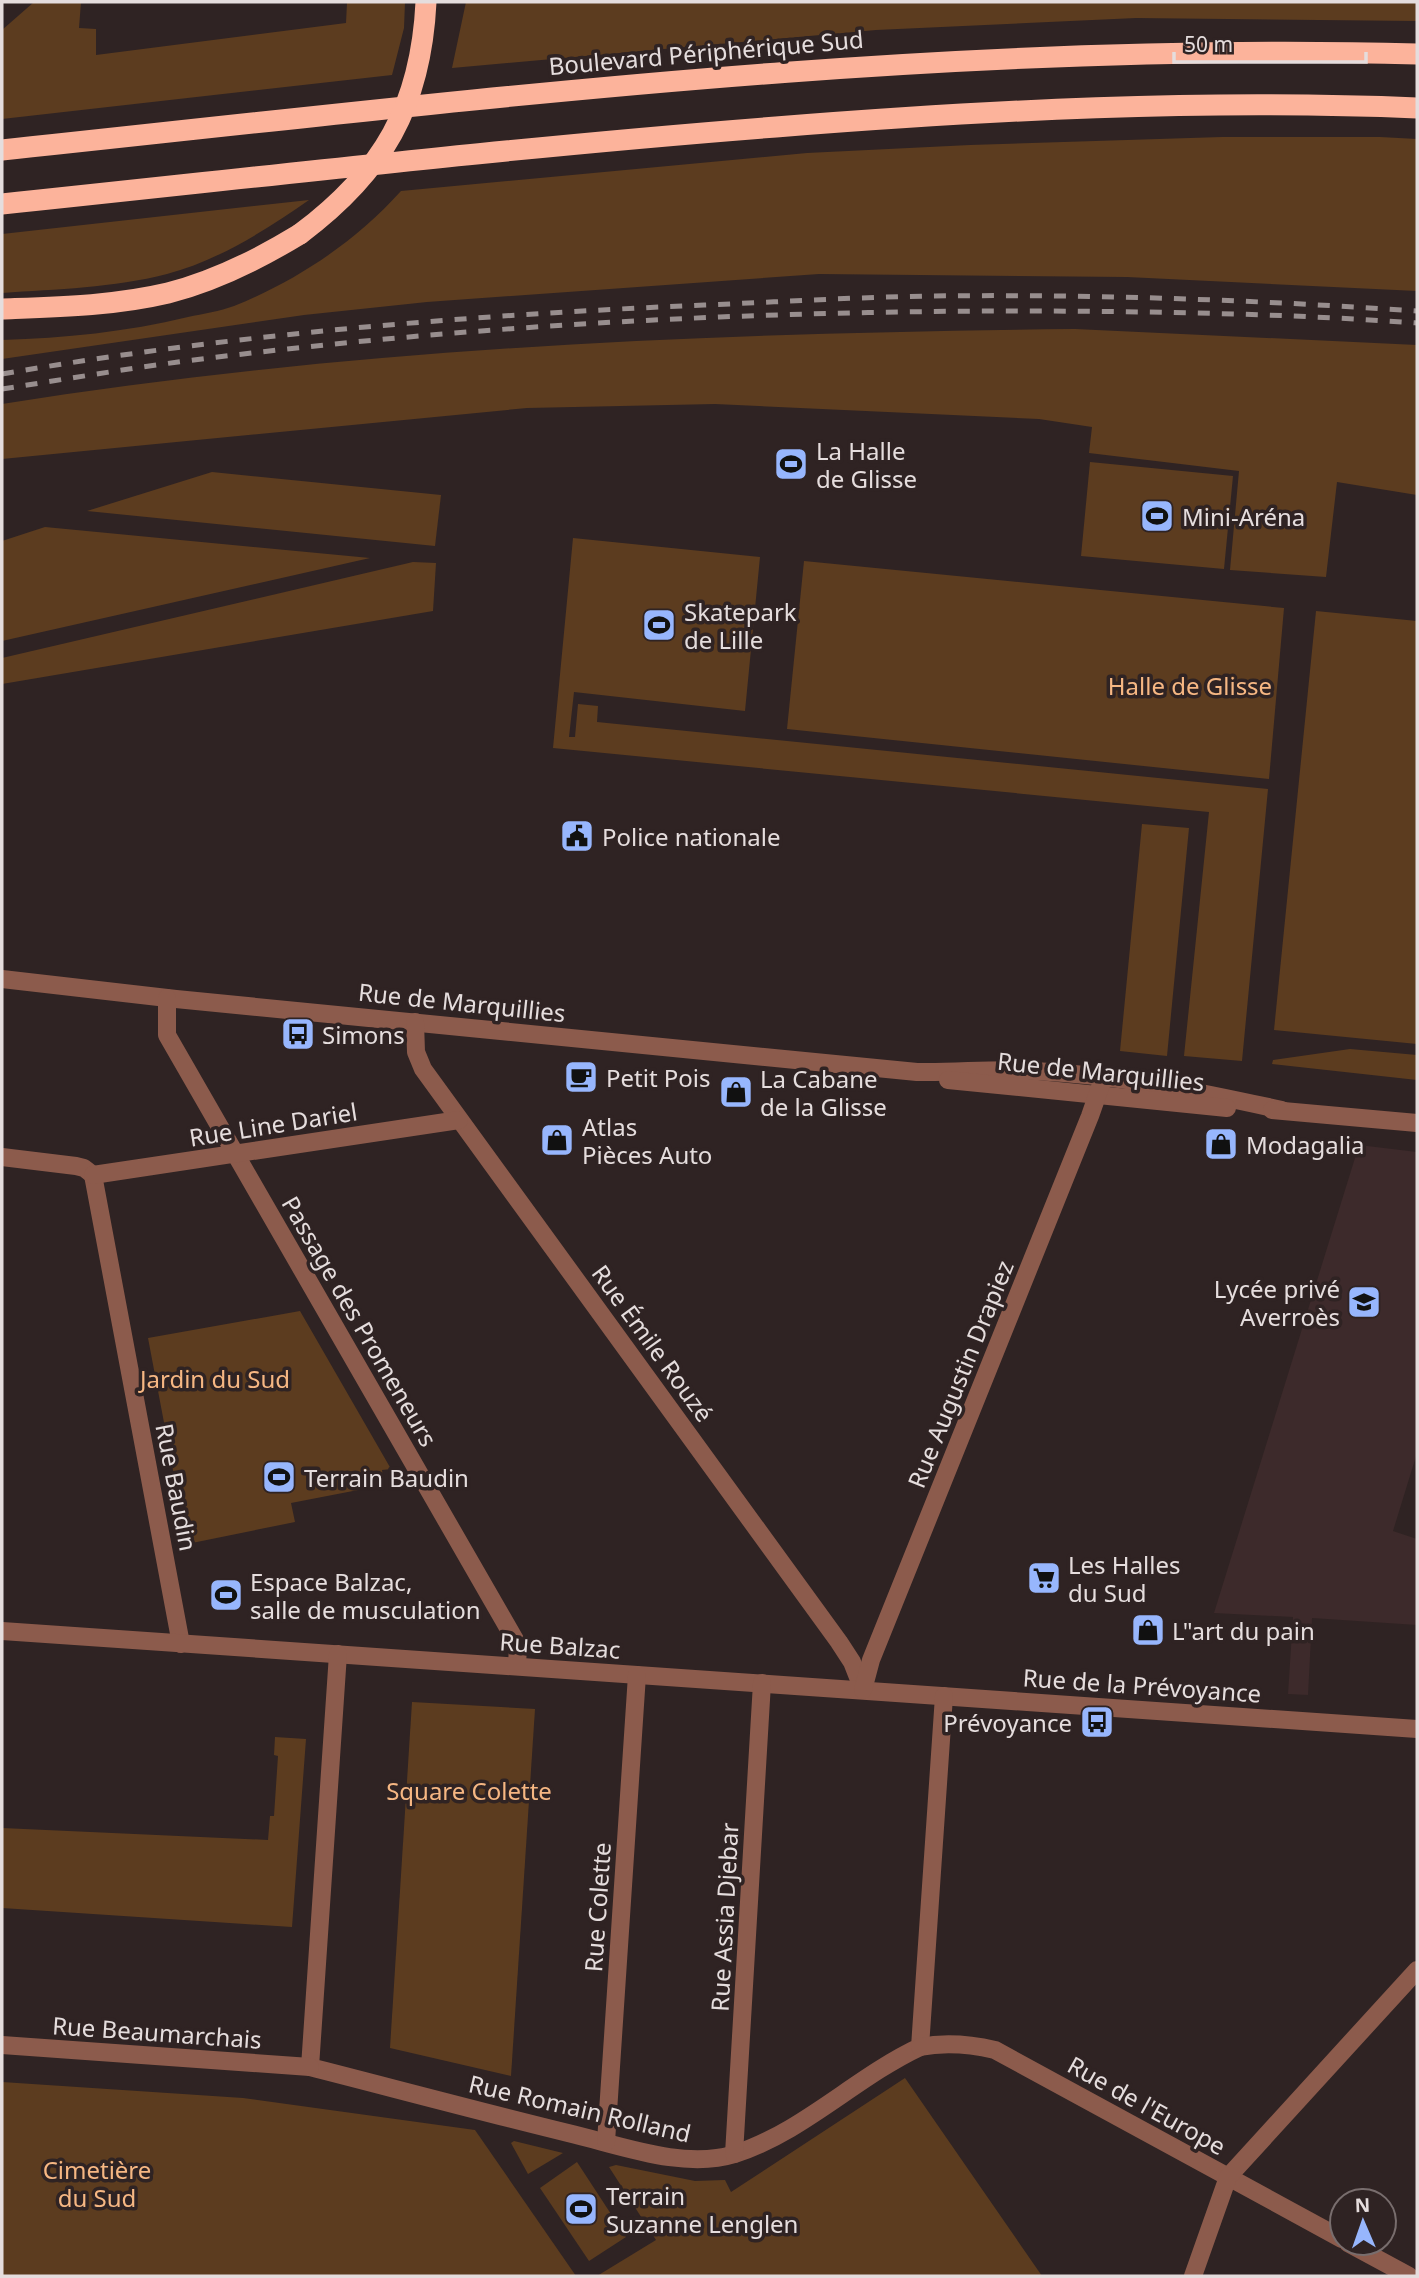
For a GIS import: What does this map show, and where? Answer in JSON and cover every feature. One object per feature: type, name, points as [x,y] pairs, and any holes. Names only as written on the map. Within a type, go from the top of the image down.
[{"type":"highway","points":[[2,309],[108,303],[169,292],[248,263],[300,234],[355,186],[370,169],[393,132],[407,104],[416,76],[424,37],[426,2]]},
{"type":"highway","name":"Boulevard Périphérique Sud","points":[[2,150],[484,98],[845,67],[1148,52],[1417,54]]},
{"type":"highway","points":[[2,204],[548,147],[873,119],[1149,106],[1417,108]]},
{"type":"street","name":"Rue de Marquillies","points":[[2,979],[167,998],[917,1072],[1020,1070],[1104,1076],[1282,1110]]},
{"type":"street","name":"Passage des Promeneurs","points":[[167,998],[167,1035],[518,1646],[517,1667]]},
{"type":"street","name":"Rue Émile Rouzé","points":[[415,1022],[415,1043],[420,1064],[839,1642],[852,1662],[863,1690]]},
{"type":"street","name":"Rue de Marquillies","points":[[917,1072],[957,1082],[1417,1123]]},
{"type":"street","name":"Rue Augustin Drapiez","points":[[863,1690],[871,1660],[1104,1076]]},
{"type":"street","name":"Rue Line Dariel","points":[[93,1175],[459,1119]]},
{"type":"street","points":[[2,1157],[76,1166],[93,1175]]},
{"type":"street","name":"Rue Baudin","points":[[93,1175],[181,1644]]},
{"type":"street","name":"Rue Balzac","points":[[2,1631],[863,1690]]},
{"type":"street","points":[[310,2067],[338,1654]]},
{"type":"street","name":"Rue Colette","points":[[606,2142],[637,1675]]},
{"type":"street","name":"Rue Assia Djebar","points":[[734,2154],[762,1683]]},
{"type":"street","name":"Rue de la Prévoyance","points":[[863,1690],[1417,1729]]},
{"type":"street","points":[[920,2047],[944,1696]]},
{"type":"street","points":[[1193,2276],[1228,2177],[1415,1978]]},
{"type":"street","name":"Rue de l'Europe","points":[[920,2047],[936,2044],[966,2045],[995,2050],[1328,2231]]},
{"type":"street","name":"Rue Beaumarchais","points":[[2,2045],[310,2067]]},
{"type":"street","name":"Rue Romain Rolland","points":[[310,2067],[606,2142],[687,2160],[706,2160],[734,2154],[780,2132],[920,2047]]},
{"type":"street","points":[[1374,2257],[1409,2276]]},
{"type":"shaded area","name":"Lycée privé Averroès","points":[[1359,1145],[1417,1152],[1417,1453],[1393,1531],[1417,1539],[1417,1625],[1312,1618],[1308,1695],[1288,1694],[1293,1617],[1214,1613]]},
{"type":"green space","points":[[34,2],[81,2],[79,28],[96,29],[96,55],[346,23],[347,3],[405,2],[404,28],[392,75],[2,119],[2,30]]},
{"type":"green space","points":[[466,2],[1417,2],[1417,21],[1136,18],[876,30],[452,68]]},
{"type":"green space","points":[[1222,137],[1417,139],[1417,291],[1127,277],[819,274],[427,302],[304,315],[2,359],[2,340],[119,330],[217,311],[258,296],[303,272],[345,243],[401,191],[807,153]]},
{"type":"green space","points":[[309,200],[241,243],[205,261],[167,274],[106,285],[2,293],[2,234]]},
{"type":"green space","points":[[1075,329],[1417,345],[1417,495],[1337,482],[1326,577],[1230,570],[1239,471],[1089,453],[1092,427],[1039,419],[715,404],[527,408],[2,459],[2,404],[135,385],[403,356],[671,339]]},
{"type":"green space","name":"Mini-Aréna","points":[[1090,462],[1233,476],[1224,569],[1081,556]]},
{"type":"green space","points":[[212,472],[441,495],[435,546],[87,511]]},
{"type":"green space","points":[[45,527],[370,558],[2,641],[2,541]]},
{"type":"green space","points":[[573,538],[760,557],[745,711],[574,692],[569,737],[575,737],[578,704],[598,706],[597,722],[1268,789],[1242,1061],[1184,1056],[1209,812],[553,748]]},
{"type":"green space","name":"Halle de Glisse","points":[[804,561],[1284,608],[1269,779],[787,729]]},
{"type":"green space","points":[[413,562],[436,563],[433,611],[2,684],[2,658]]},
{"type":"green space","points":[[1316,611],[1417,621],[1417,1044],[1274,1030]]},
{"type":"green space","points":[[1142,824],[1189,828],[1167,1056],[1120,1051]]},
{"type":"green space","points":[[1350,1049],[1417,1055],[1417,1080],[1272,1064],[1273,1060]]},
{"type":"green space","name":"Jardin du Sud","points":[[300,1311],[391,1469],[382,1470],[384,1485],[291,1503],[295,1522],[187,1544],[148,1338]]},
{"type":"green space","name":"Square Colette","points":[[412,1702],[535,1709],[511,2076],[390,2048]]},
{"type":"green space","points":[[275,1737],[306,1739],[292,1927],[2,1908],[2,1828],[268,1840],[270,1816],[274,1816],[278,1756],[274,1755]]},
{"type":"green space","points":[[905,2078],[1042,2276],[597,2276],[656,2240],[609,2167],[616,2165],[695,2181],[725,2180],[731,2192]]},
{"type":"green space","name":"Cimetière du Sud","points":[[2,2082],[243,2098],[475,2130],[576,2276],[2,2276]]},
{"type":"green space","points":[[514,2141],[563,2153],[528,2174],[511,2143]]},
{"type":"green space","name":"Terrain Suzanne Lenglen","points":[[577,2162],[626,2237],[589,2261],[540,2188]]},
{"type":"railway","points":[[2,374],[176,348],[352,328],[528,314],[818,300],[932,296],[1114,297],[1417,311]]},
{"type":"railway","points":[[2,389],[156,365],[382,339],[689,318],[1050,311],[1260,315],[1417,323]]},
{"type":"place","name":"La Halle de Glisse","points":[[791,464]]},
{"type":"place","name":"Mini-Aréna","points":[[1157,516]]},
{"type":"place","name":"Skatepark de Lille","points":[[659,625]]},
{"type":"place","name":"Police nationale","points":[[577,836]]},
{"type":"place","name":"Simons","points":[[298,1034]]},
{"type":"place","name":"Petit Pois","points":[[581,1077]]},
{"type":"place","name":"La Cabane de la Glisse","points":[[736,1092]]},
{"type":"place","name":"Atlas Pièces Auto","points":[[557,1140]]},
{"type":"place","name":"Modagalia","points":[[1221,1144]]},
{"type":"place","name":"Lycée privé Averroès","points":[[1364,1302]]},
{"type":"place","name":"Terrain Baudin","points":[[279,1477]]},
{"type":"place","name":"Les Halles du Sud","points":[[1044,1578]]},
{"type":"place","name":"Espace Balzac, salle de musculation","points":[[226,1595]]},
{"type":"place","name":"L\"art du pain","points":[[1148,1630]]},
{"type":"place","name":"Prévoyance","points":[[1097,1722]]},
{"type":"place","name":"Terrain Suzanne Lenglen","points":[[581,2209]]}]
